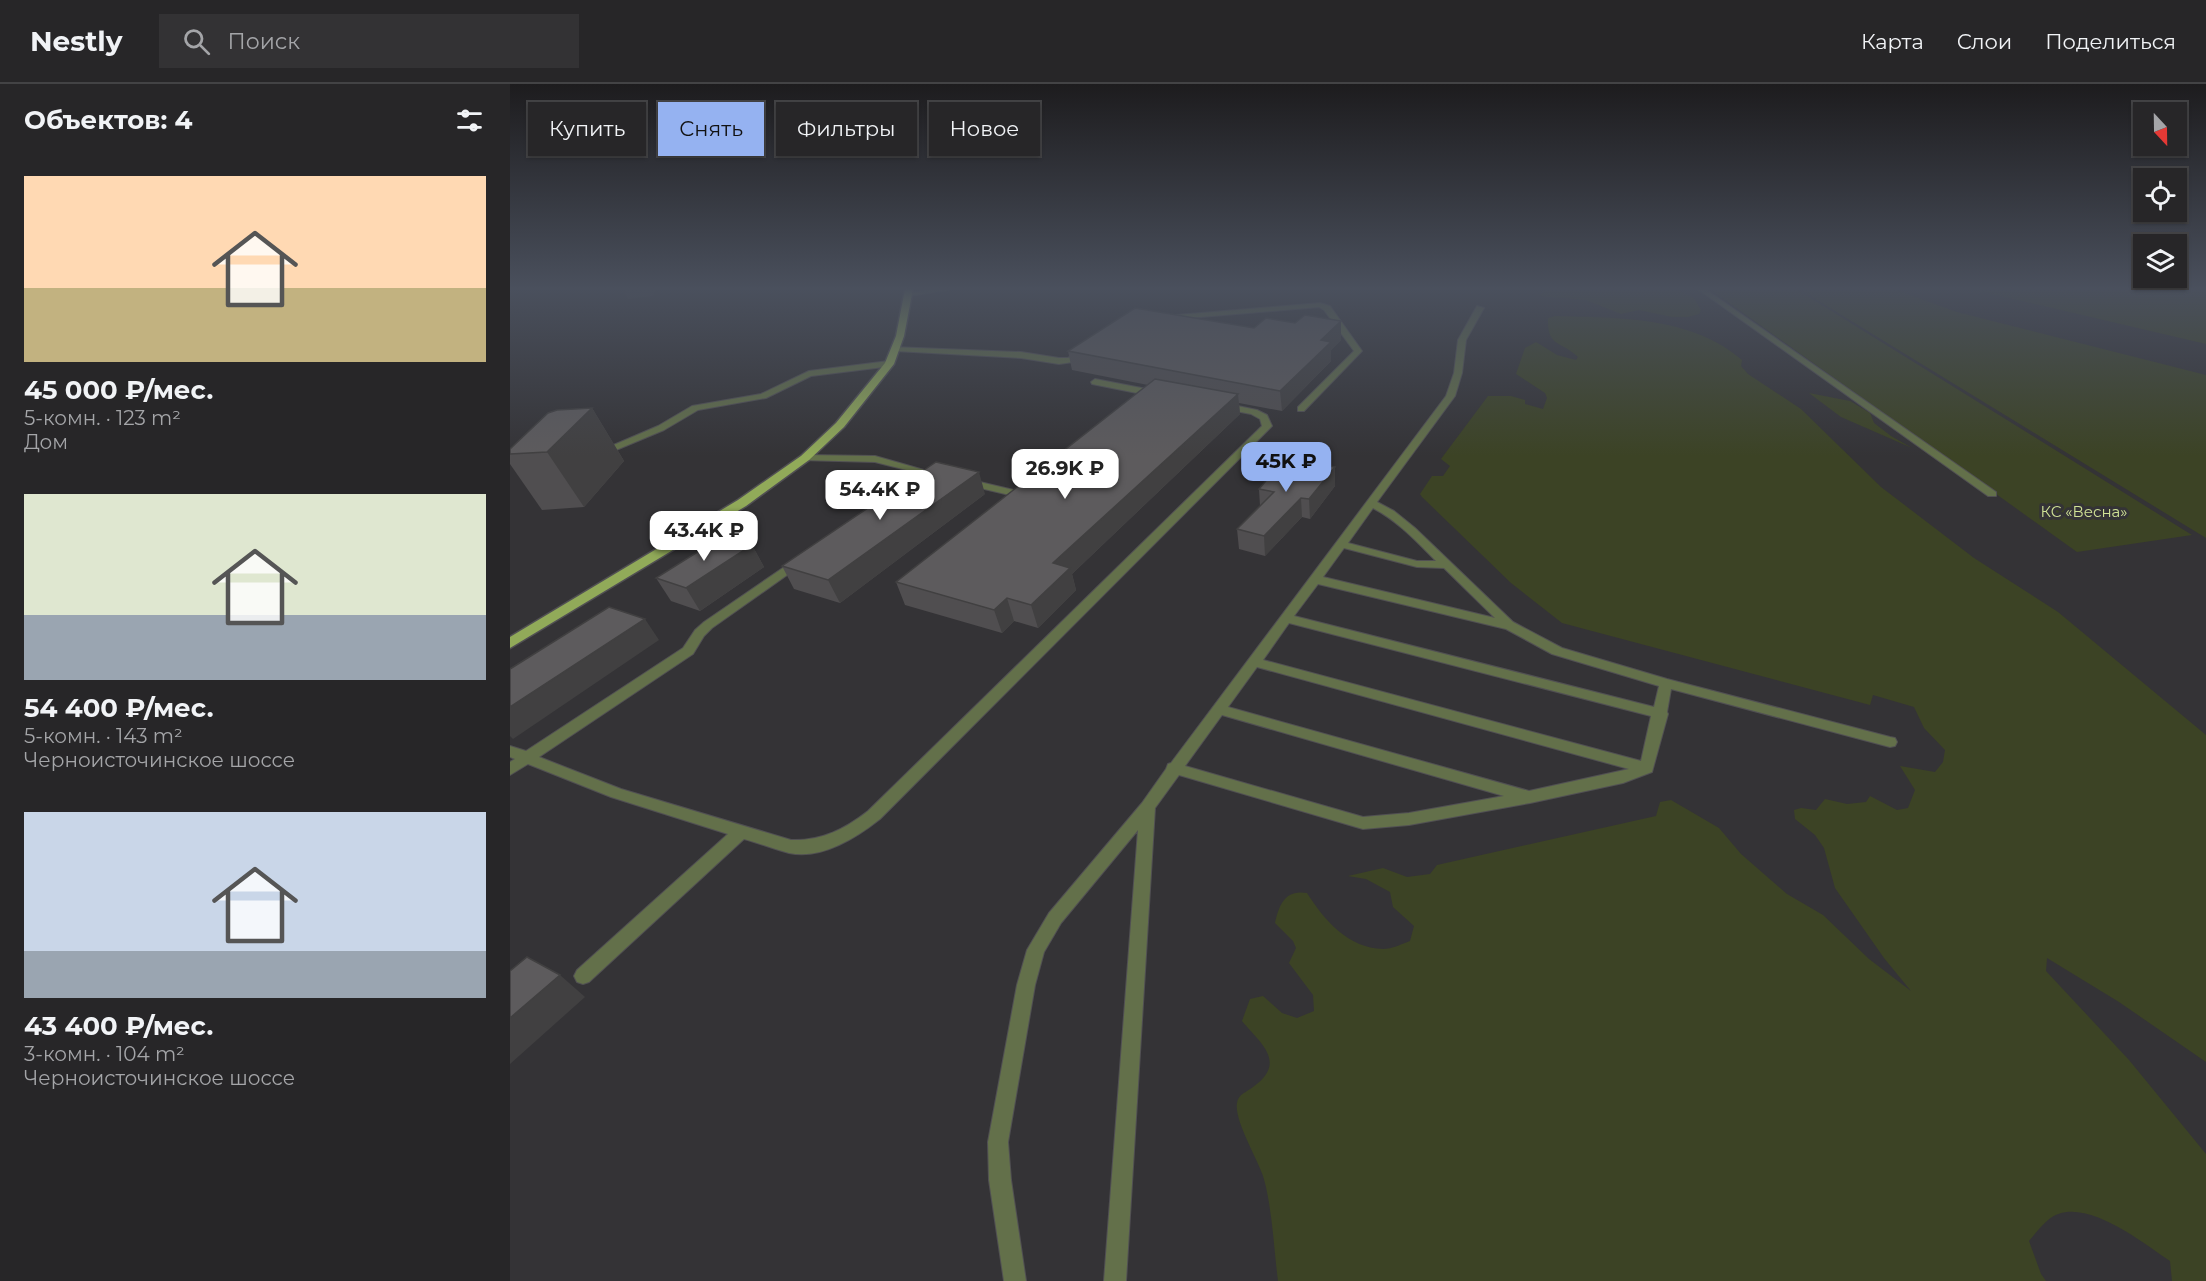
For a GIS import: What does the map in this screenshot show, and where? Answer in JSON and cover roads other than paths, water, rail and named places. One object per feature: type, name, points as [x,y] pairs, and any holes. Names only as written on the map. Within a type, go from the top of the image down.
[{"type":"main road","points":[[510,642],[742,503],[805,458],[840,425],[886,369],[896,345]]},
{"type":"lane","points":[[1301,409],[1358,351],[1353,345]]},
{"type":"lane","points":[[1015,1281],[1000,1180],[998,1143],[1031,965],[1055,918],[1147,807],[1173,768],[1450,396],[1458,373],[1461,345]]},
{"type":"lane","points":[[1780,345],[1992,494]]},
{"type":"lane","points":[[895,349],[1021,356],[1065,361],[1092,346]]},
{"type":"lane","points":[[593,456],[661,428],[695,408],[763,396],[809,374],[886,369]]},
{"type":"lane","points":[[1095,382],[1168,396]]},
{"type":"lane","points":[[1135,404],[1150,392]]},
{"type":"lane","points":[[510,751],[616,793],[791,847],[811,847],[837,839],[874,814],[1267,426],[1264,417],[1254,412],[1211,404]]},
{"type":"lane","points":[[805,458],[875,459],[933,476],[1028,496],[1036,489]]},
{"type":"lane","points":[[1371,503],[1390,513],[1509,625]]},
{"type":"lane","points":[[1340,544],[1417,564],[1447,565]]},
{"type":"lane","points":[[510,769],[688,651],[699,633],[708,625],[813,552]]},
{"type":"lane","points":[[1314,579],[1509,625],[1557,651],[1666,684],[1890,742]]},
{"type":"lane","points":[[1285,618],[1661,714]]},
{"type":"lane","points":[[1254,662],[1647,768]]},
{"type":"lane","points":[[1647,768],[1666,684]]},
{"type":"lane","points":[[1218,709],[1530,797]]},
{"type":"lane","points":[[1173,768],[1363,824],[1418,818],[1530,797],[1623,777],[1647,768]]},
{"type":"lane","points":[[1114,1281],[1147,807]]},
{"type":"lane","points":[[583,976],[742,831]]},
{"type":"park label","name":"КС «Весна»","points":[[2084,511]]}]
